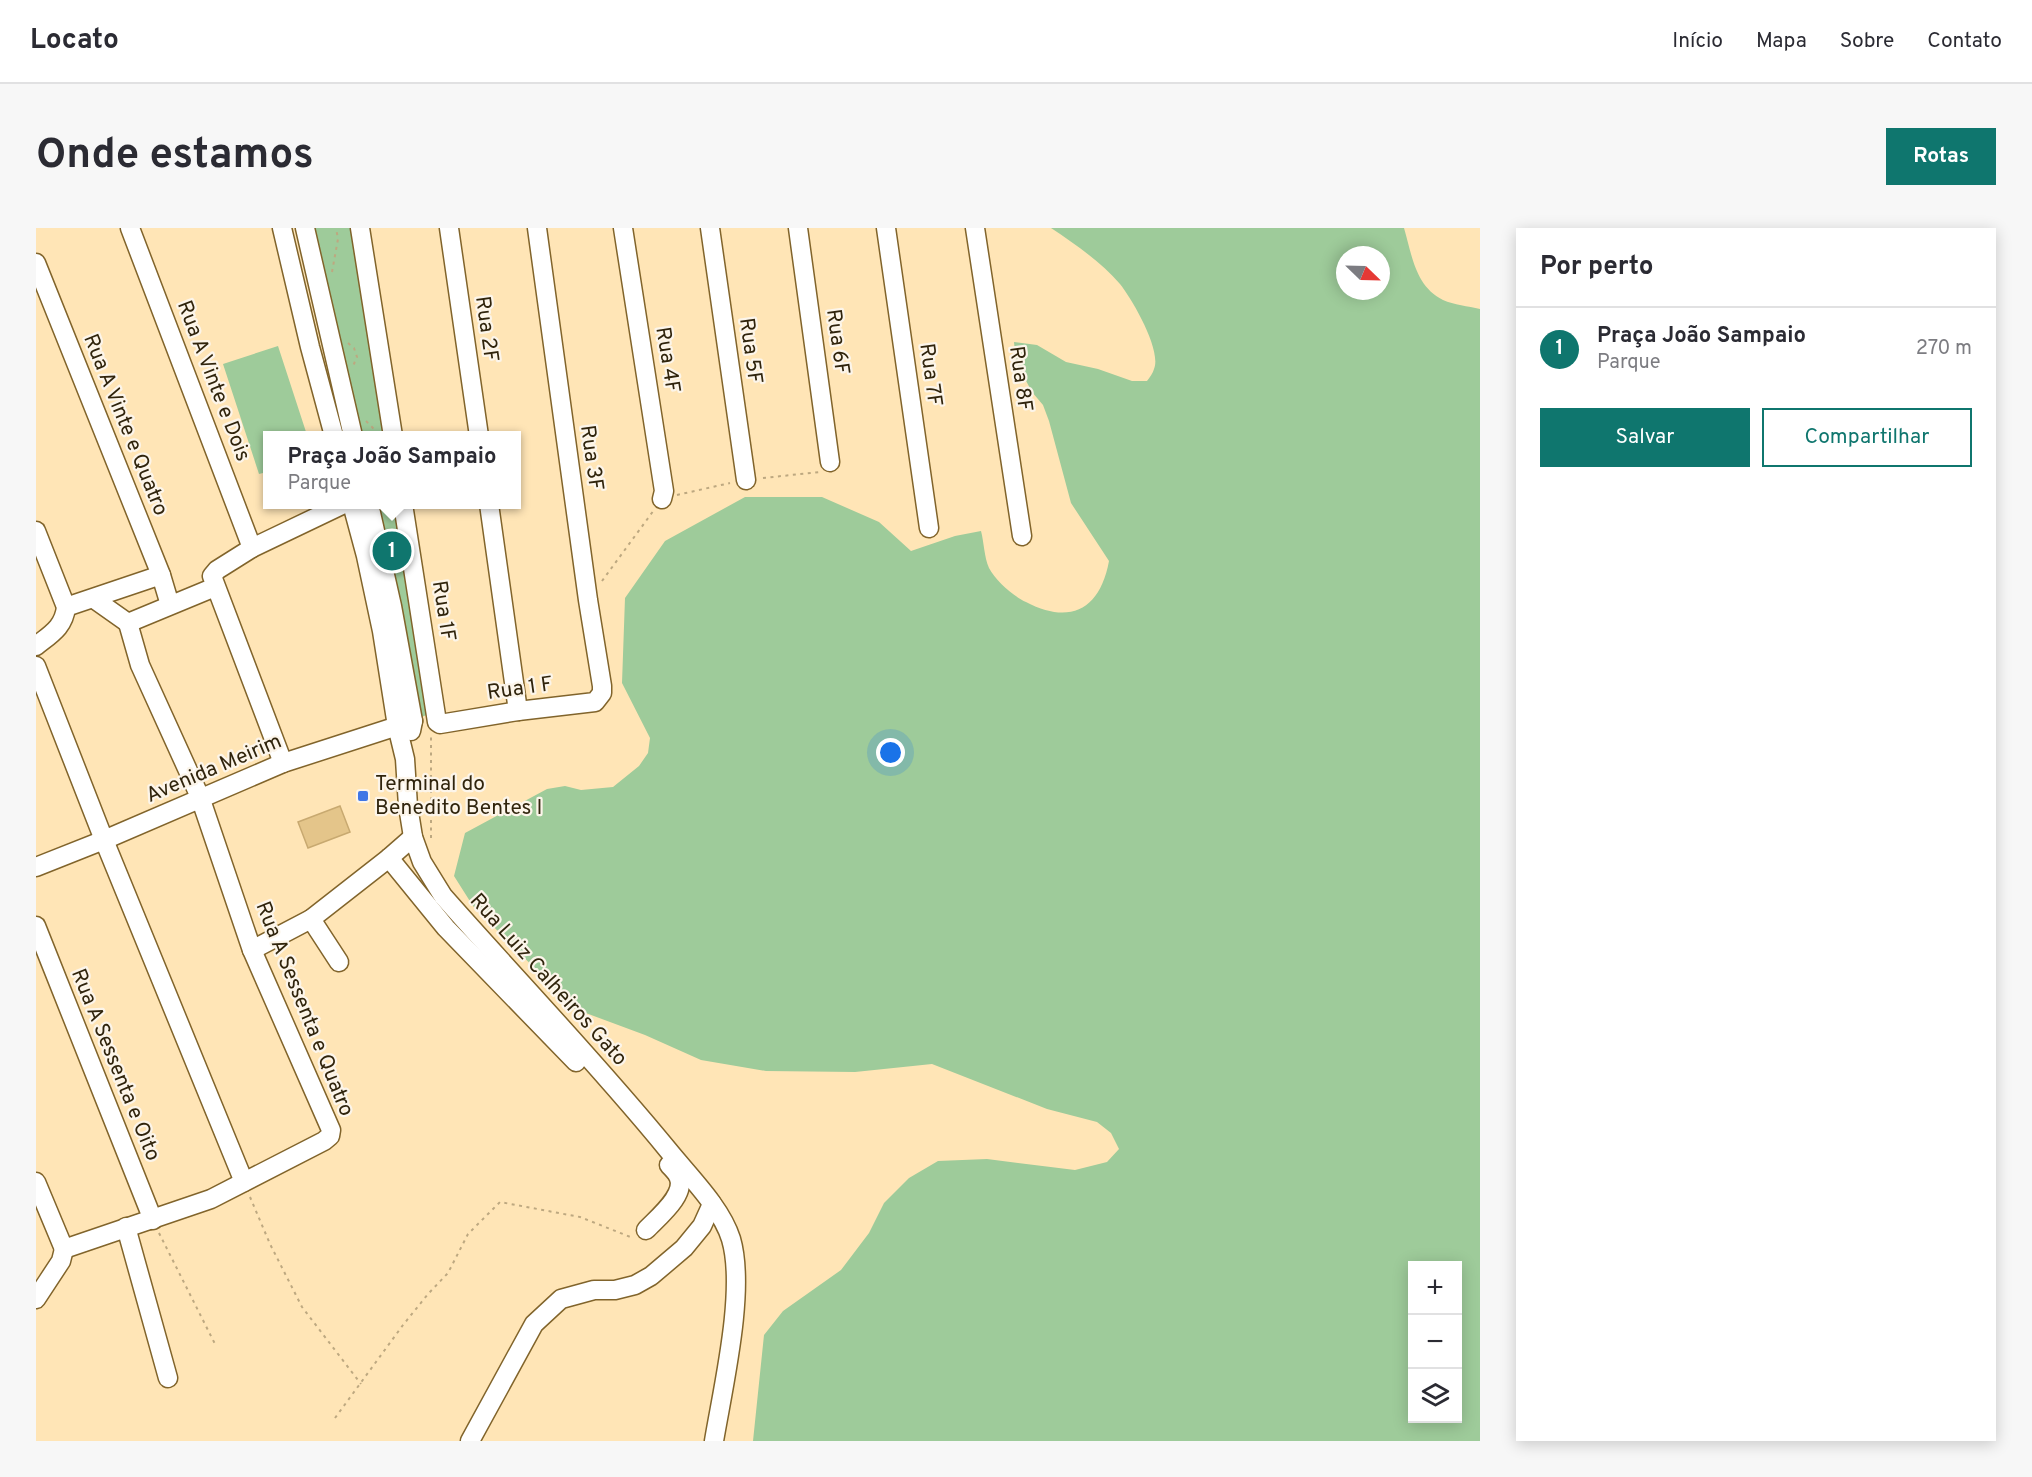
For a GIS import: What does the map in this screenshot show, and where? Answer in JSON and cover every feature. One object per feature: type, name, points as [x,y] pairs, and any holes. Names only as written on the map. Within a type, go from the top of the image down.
[{"type":"street","name":"Rua A Vinte e Dois","points":[[130,228],[252,548]]},
{"type":"street","points":[[282,228],[333,431]]},
{"type":"street","points":[[305,228],[352,431]]},
{"type":"street","points":[[360,228],[392,431]]},
{"type":"street","name":"Rua 2F","points":[[449,228],[478,431]]},
{"type":"street","name":"Rua 3F","points":[[537,228],[602,693]]},
{"type":"street","name":"Rua 4F","points":[[624,228],[664,491],[662,499]]},
{"type":"street","name":"Rua 5F","points":[[710,228],[746,480]]},
{"type":"street","name":"Rua 6F","points":[[798,228],[830,462]]},
{"type":"street","name":"Rua 7F","points":[[886,228],[929,528]]},
{"type":"street","name":"Rua 8F","points":[[975,228],[1022,536]]},
{"type":"street","name":"Rua A Vinte e Quatro","points":[[36,263],[161,575],[170,605]]},
{"type":"street","points":[[283,763],[212,576],[217,570],[252,548],[334,509]]},
{"type":"street","points":[[353,509],[405,723]]},
{"type":"street","points":[[370,509],[392,606],[405,723]]},
{"type":"street","name":"Rua 1F","points":[[404,509],[437,722],[440,724]]},
{"type":"street","points":[[490,509],[518,711]]},
{"type":"street","points":[[36,531],[66,607],[65,619],[59,628],[36,646]]},
{"type":"street","points":[[66,607],[161,575]]},
{"type":"street","points":[[94,599],[128,623],[215,587]]},
{"type":"street","name":"Rua A Sessenta e Quatro","points":[[128,623],[140,665],[200,797],[252,950],[331,1130],[330,1136],[324,1141],[244,1182]]},
{"type":"street","points":[[36,666],[104,840],[244,1182],[211,1199],[64,1249]]},
{"type":"street","name":"Rua 1 F","points":[[440,724],[518,711],[595,702],[602,693]]},
{"type":"street","name":"Rua Luiz Calheiros Gato","points":[[405,723],[408,806],[413,837],[422,862],[443,896],[645,1122],[712,1204],[730,1238],[735,1263],[735,1295],[731,1336],[714,1441]]},
{"type":"street","name":"Avenida Meirim","points":[[36,867],[283,763],[405,723]]},
{"type":"street","points":[[252,950],[311,919],[413,837]]},
{"type":"street","points":[[389,858],[446,928],[622,1110],[678,1176],[680,1182],[676,1198],[646,1230]]},
{"type":"street","points":[[311,919],[339,962]]},
{"type":"street","name":"Rua A Sessenta e Oito","points":[[36,926],[153,1220]]},
{"type":"street","points":[[36,1182],[64,1249],[62,1261],[36,1299]]},
{"type":"street","points":[[470,1441],[534,1324],[561,1299],[594,1290],[615,1290],[635,1284],[651,1275],[684,1248],[702,1226],[712,1204]]},
{"type":"street","points":[[126,1227],[168,1378]]},
{"type":"path","points":[[588,600],[662,499]]},
{"type":"path","points":[[244,1182],[270,1244],[302,1307],[361,1384]]},
{"type":"path","points":[[334,1418],[428,1293],[448,1273],[468,1234],[500,1202],[580,1217],[635,1238],[646,1230]]},
{"type":"path","points":[[153,1220],[216,1346]]},
{"type":"green space","points":[[306,228],[354,228],[385,431],[353,431]]},
{"type":"green space","points":[[1051,228],[1404,228],[1412,259],[1426,287],[1443,300],[1480,309],[1480,1441],[753,1441],[764,1335],[783,1311],[841,1270],[869,1233],[884,1203],[909,1178],[938,1161],[987,1159],[1075,1170],[1107,1162],[1119,1149],[1111,1133],[1097,1122],[1047,1109],[932,1064],[855,1072],[766,1071],[701,1060],[645,1035],[575,1009],[473,906],[454,876],[465,833],[547,789],[565,786],[581,790],[613,787],[639,766],[648,753],[650,738],[622,683],[625,598],[665,541],[745,497],[822,497],[879,522],[911,551],[955,536],[981,531],[989,568],[1000,583],[1016,596],[1042,609],[1056,612],[1069,612],[1090,602],[1105,578],[1109,561],[1071,503],[1049,421],[1043,405],[1032,392],[1016,362],[1014,342],[1037,345],[1066,362],[1098,369],[1132,381],[1147,381],[1154,370],[1155,361],[1150,338],[1132,301],[1113,276]]},
{"type":"green space","points":[[278,346],[306,431],[263,431],[263,473],[259,474],[223,364]]},
{"type":"green space","points":[[371,509],[398,509],[429,714],[419,718]]},
{"type":"building","points":[[340,806],[350,832],[308,848],[298,822]]},
{"type":"place","name":"Praça João Sampaio","points":[[392,551]]},
{"type":"place","name":"Terminal do Benedito Bentes I","points":[[363,796]]}]
